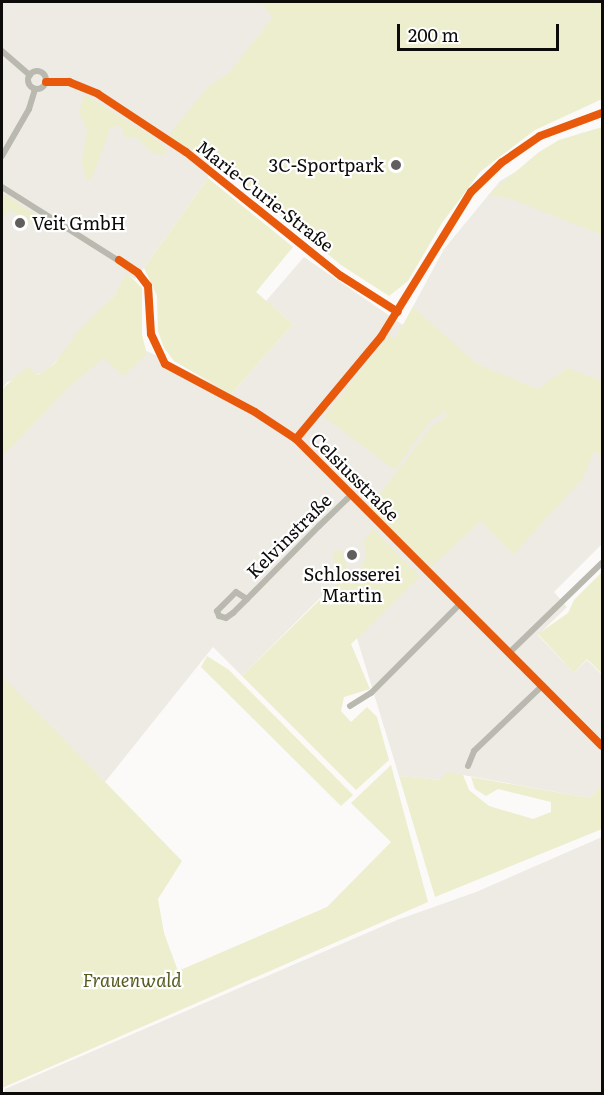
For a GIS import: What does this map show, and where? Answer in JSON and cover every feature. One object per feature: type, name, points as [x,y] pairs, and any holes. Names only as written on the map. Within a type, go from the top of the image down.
[{"type":"street","points":[[2,51],[30,75]]},
{"type":"street","points":[[41,72],[46,81],[42,88],[35,89],[28,83],[30,75],[41,72]]},
{"type":"street","name":"Marie-Curie-Straße","points":[[46,81],[69,82],[98,94],[186,152],[341,276],[398,312]]},
{"type":"street","points":[[2,156],[29,109],[35,89]]},
{"type":"street","points":[[296,439],[354,374],[398,312],[450,220],[480,184],[501,163],[540,136],[603,112]]},
{"type":"street","name":"Celsiusstraße","points":[[2,187],[141,275],[149,290],[153,339],[165,364],[255,412],[296,439],[603,746]]},
{"type":"street","name":"Kelvinstraße","points":[[247,598],[236,592],[217,611],[219,616],[226,618],[247,598],[351,494]]},
{"type":"street","points":[[510,652],[603,562]]},
{"type":"street","points":[[350,706],[371,693],[461,603]]},
{"type":"street","points":[[468,766],[474,750],[543,685]]},
{"type":"shaded area","points":[[2,2],[282,2],[210,161],[208,178],[144,268],[135,279],[127,274],[113,297],[46,372],[7,382],[2,389]]},
{"type":"shaded area","points":[[583,132],[602,152],[602,544],[554,592],[567,607],[538,635],[574,673],[587,660],[602,675],[602,787],[589,798],[463,775],[441,780],[399,776],[345,599],[331,587],[242,676],[213,647],[105,782],[2,679],[2,453],[69,384],[104,356],[124,373],[147,351],[232,393],[293,324],[266,301],[304,257],[403,325],[444,249],[500,181]]},
{"type":"shaded area","points":[[602,837],[602,1093],[4,1093],[5,1089],[397,920],[476,892]]},
{"type":"green space","points":[[262,2],[602,2],[602,99],[535,130],[480,172],[442,223],[408,281],[389,296],[341,265],[229,173],[168,136],[207,88],[230,72],[272,18]]},
{"type":"green space","points":[[85,95],[157,140],[167,150],[163,155],[151,152],[135,136],[126,139],[120,125],[110,128],[93,176],[87,181],[82,163],[87,129],[79,112]]},
{"type":"green space","points":[[602,127],[602,235],[509,198],[488,195],[539,152],[559,140]]},
{"type":"green space","points":[[208,178],[293,247],[256,292],[293,324],[231,394],[174,361],[164,348],[158,331],[157,296],[144,268]]},
{"type":"green space","points":[[2,193],[41,218],[36,226],[10,210],[2,220]]},
{"type":"green space","points":[[127,273],[142,288],[142,335],[147,354],[123,376],[104,358],[71,385],[2,457],[2,389],[27,367],[38,375],[54,364],[80,329],[113,297]]},
{"type":"green space","points":[[413,307],[477,364],[538,389],[567,368],[602,381],[602,456],[594,451],[583,478],[513,555],[481,521],[431,567],[370,507],[431,427],[446,417],[446,410],[431,420],[395,470],[324,417],[389,335],[395,339]]},
{"type":"green space","points":[[373,529],[420,577],[351,644],[370,689],[344,697],[341,711],[351,722],[367,707],[377,717],[389,760],[356,790],[242,676],[337,583],[333,552],[341,549],[347,568],[353,572],[361,569],[366,556],[364,541]]},
{"type":"green space","points":[[602,572],[602,674],[587,659],[574,673],[538,634],[568,613],[574,600]]},
{"type":"green space","points":[[207,656],[229,670],[353,795],[341,806],[201,667]]},
{"type":"green space","name":"Frauenwald","points":[[2,676],[182,861],[158,899],[164,933],[178,971],[327,907],[391,842],[351,803],[391,765],[428,902],[2,1088]]},
{"type":"green space","points":[[447,772],[463,775],[469,790],[489,806],[533,819],[551,812],[551,802],[498,789],[486,796],[475,789],[471,777],[589,798],[602,787],[602,829],[435,897],[399,776],[441,780]]},
{"type":"cycle path","points":[[46,82],[69,82],[98,94],[186,152],[341,276],[398,312]]},
{"type":"cycle path","points":[[296,439],[381,337],[471,192],[501,163],[540,136],[602,113]]},
{"type":"cycle path","points":[[119,260],[138,273],[148,286],[151,334],[165,364],[255,412],[296,439],[602,746]]},
{"type":"place","name":"3C-Sportpark","points":[[396,165]]},
{"type":"place","name":"Veit GmbH","points":[[20,223]]},
{"type":"place","name":"Schlosserei Martin","points":[[352,555]]}]
